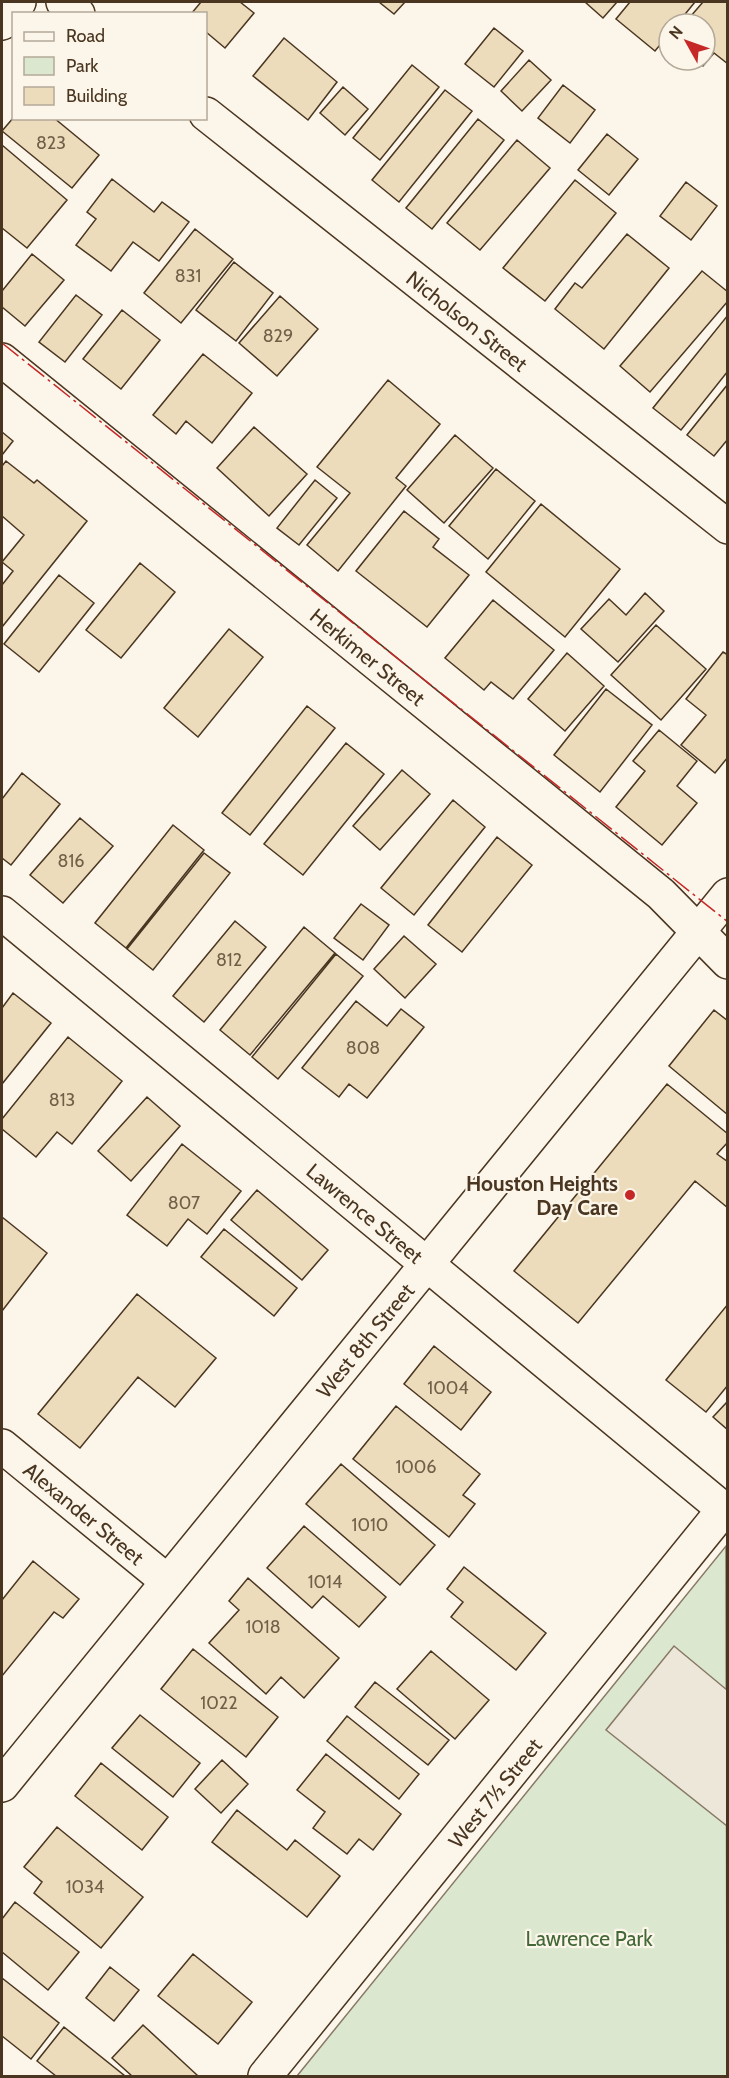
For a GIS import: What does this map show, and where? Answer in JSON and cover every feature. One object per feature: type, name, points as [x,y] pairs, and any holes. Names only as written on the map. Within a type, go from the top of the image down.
[{"type":"street","points":[[2,23],[19,2]]},
{"type":"street","points":[[63,2],[76,12]]},
{"type":"street","name":"Nicholson Street","points":[[207,115],[728,527]]},
{"type":"street","name":"Herkimer Street","points":[[2,360],[662,894],[728,962]]},
{"type":"street","name":"West 8th Street","points":[[2,1785],[728,895]]},
{"type":"street","name":"Lawrence Street","points":[[2,913],[726,1511]]},
{"type":"street","name":"Alexander Street","points":[[2,1446],[167,1581]]},
{"type":"street","name":"West 7½ Street","points":[[266,2076],[726,1511]]},
{"type":"green space","name":"Lawrence Park","points":[[726,1546],[727,2076],[297,2076]]},
{"type":"shaded area","points":[[674,1646],[727,1690],[727,1826],[606,1730]]},
{"type":"building","points":[[201,2],[240,2],[254,13],[225,48],[207,33],[207,12],[193,12]]},
{"type":"building","points":[[379,2],[405,2],[394,14]]},
{"type":"building","points":[[585,2],[617,2],[603,18]]},
{"type":"building","points":[[630,2],[695,2],[687,12],[657,12],[657,49],[655,51],[616,19]]},
{"type":"building","points":[[703,2],[728,2],[728,64],[717,55],[717,12],[694,12]]},
{"type":"building","points":[[494,28],[523,51],[494,87],[465,64]]},
{"type":"building","points":[[284,38],[337,82],[308,120],[253,76]]},
{"type":"building","points":[[529,60],[551,80],[522,111],[501,91]]},
{"type":"building","points":[[412,65],[439,87],[380,160],[353,138]]},
{"type":"building","points":[[563,85],[595,110],[570,143],[538,118]]},
{"type":"building","points":[[343,87],[368,109],[345,135],[320,113]]},
{"type":"building","points":[[445,90],[472,111],[399,202],[372,180]]},
{"type":"building","points":[[12,119],[56,120],[99,155],[72,188],[2,131]]},
{"type":"building","points":[[478,119],[504,140],[432,229],[406,208]]},
{"type":"building","points":[[607,134],[638,159],[609,195],[578,170]]},
{"type":"building","points":[[517,140],[550,168],[480,250],[447,223]]},
{"type":"building","points":[[2,145],[67,200],[27,248],[2,228]]},
{"type":"building","points":[[112,179],[154,212],[162,202],[189,222],[159,261],[133,242],[111,271],[76,245],[96,219],[87,212]]},
{"type":"building","points":[[575,180],[616,213],[545,301],[503,268]]},
{"type":"building","points":[[686,182],[717,206],[691,240],[660,216]]},
{"type":"building","points":[[195,229],[233,259],[181,323],[144,293]]},
{"type":"building","points":[[627,234],[669,268],[604,349],[555,309],[575,283],[582,288]]},
{"type":"building","points":[[32,254],[64,280],[25,326],[2,307],[2,291]]},
{"type":"building","points":[[234,262],[273,293],[236,341],[196,310]]},
{"type":"building","points":[[702,271],[728,292],[728,301],[650,392],[620,366]]},
{"type":"building","points":[[76,295],[102,315],[65,362],[39,342]]},
{"type":"building","points":[[280,296],[318,329],[277,376],[239,343]]},
{"type":"building","points":[[122,310],[160,340],[121,389],[83,359]]},
{"type":"building","points":[[728,315],[728,371],[681,430],[653,408]]},
{"type":"building","points":[[203,354],[252,393],[212,443],[186,421],[176,434],[153,415]]},
{"type":"building","points":[[388,380],[440,424],[396,478],[406,486],[338,571],[307,545],[350,493],[317,467]]},
{"type":"building","points":[[728,384],[728,439],[714,456],[687,435]]},
{"type":"building","points":[[254,427],[307,474],[269,516],[217,468]]},
{"type":"building","points":[[2,432],[13,441],[2,455]]},
{"type":"building","points":[[455,435],[493,468],[444,523],[407,490]]},
{"type":"building","points":[[6,461],[34,483],[37,480],[87,521],[2,627],[2,585],[13,571],[2,562],[24,535],[2,516],[2,466]]},
{"type":"building","points":[[496,469],[535,501],[488,559],[449,526]]},
{"type":"building","points":[[315,480],[337,498],[299,545],[277,528]]},
{"type":"building","points":[[541,504],[620,569],[565,637],[486,572]]},
{"type":"building","points":[[404,511],[439,539],[433,547],[469,575],[427,627],[356,571]]},
{"type":"building","points":[[140,563],[175,592],[121,658],[86,630]]},
{"type":"building","points":[[59,575],[94,603],[39,672],[4,644]]},
{"type":"building","points":[[645,593],[664,611],[618,662],[581,629],[609,599],[626,615]]},
{"type":"building","points":[[493,600],[554,650],[513,699],[491,682],[484,690],[445,658]]},
{"type":"building","points":[[656,625],[706,669],[661,720],[611,675]]},
{"type":"building","points":[[229,629],[263,657],[198,737],[164,708]]},
{"type":"building","points":[[723,652],[728,655],[728,757],[715,773],[681,745],[706,715],[686,699]]},
{"type":"building","points":[[567,653],[604,686],[565,731],[528,699]]},
{"type":"building","points":[[606,689],[652,725],[600,792],[554,755]]},
{"type":"building","points":[[307,706],[335,728],[250,835],[222,813]]},
{"type":"building","points":[[659,730],[697,761],[677,786],[697,803],[662,845],[616,807],[645,771],[633,761]]},
{"type":"building","points":[[346,743],[384,774],[303,875],[264,844]]},
{"type":"building","points":[[402,770],[430,794],[380,850],[353,826]]},
{"type":"building","points":[[22,773],[60,804],[11,865],[2,858],[2,799]]},
{"type":"building","points":[[453,800],[485,827],[414,915],[381,888]]},
{"type":"building","points":[[80,818],[113,846],[63,903],[30,875]]},
{"type":"building","points":[[173,825],[204,850],[126,948],[95,923]]},
{"type":"building","points":[[497,837],[532,865],[462,952],[428,925]]},
{"type":"building","points":[[204,853],[230,873],[153,970],[127,949]]},
{"type":"building","points":[[361,904],[389,925],[363,960],[334,938]]},
{"type":"building","points":[[235,921],[266,947],[204,1022],[173,996]]},
{"type":"building","points":[[304,927],[335,953],[250,1055],[220,1030]]},
{"type":"building","points":[[404,936],[436,964],[405,998],[374,969]]},
{"type":"building","points":[[336,954],[363,976],[278,1079],[252,1057]]},
{"type":"building","points":[[13,993],[51,1023],[2,1084],[2,1008]]},
{"type":"building","points":[[356,1001],[387,1026],[401,1009],[424,1027],[367,1098],[349,1084],[339,1097],[302,1068]]},
{"type":"building","points":[[714,1010],[728,1021],[728,1115],[669,1066]]},
{"type":"building","points":[[68,1037],[122,1081],[72,1144],[57,1132],[36,1157],[2,1129],[2,1119]]},
{"type":"building","name":"Houston Heights Day Care","points":[[667,1084],[728,1134],[728,1142],[717,1154],[728,1162],[728,1208],[695,1181],[578,1323],[514,1271]]},
{"type":"building","points":[[147,1097],[180,1126],[131,1181],[98,1151]]},
{"type":"building","points":[[182,1144],[241,1191],[207,1234],[188,1219],[167,1246],[127,1215]]},
{"type":"building","points":[[257,1190],[328,1250],[302,1280],[231,1220]]},
{"type":"building","points":[[2,1217],[47,1253],[2,1311]]},
{"type":"building","points":[[224,1229],[297,1288],[274,1316],[201,1257]]},
{"type":"building","points":[[137,1294],[216,1358],[175,1407],[138,1377],[80,1448],[38,1414]]},
{"type":"building","points":[[728,1304],[728,1385],[706,1412],[666,1380]]},
{"type":"building","points":[[434,1346],[491,1392],[461,1430],[404,1384]]},
{"type":"building","points":[[728,1401],[728,1430],[713,1417]]},
{"type":"building","points":[[396,1406],[480,1474],[463,1495],[475,1504],[449,1537],[353,1459]]},
{"type":"building","points":[[341,1464],[435,1545],[400,1585],[306,1504]]},
{"type":"building","points":[[304,1526],[386,1597],[359,1627],[323,1596],[312,1608],[267,1568]]},
{"type":"building","points":[[33,1561],[79,1599],[63,1618],[54,1612],[2,1676],[2,1600]]},
{"type":"building","points":[[464,1567],[546,1633],[516,1670],[451,1617],[463,1602],[447,1589]]},
{"type":"building","points":[[248,1578],[339,1658],[304,1698],[281,1677],[266,1694],[209,1643],[239,1610],[229,1601]]},
{"type":"building","points":[[193,1649],[278,1717],[246,1757],[161,1689]]},
{"type":"building","points":[[431,1651],[489,1700],[455,1739],[397,1689]]},
{"type":"building","points":[[375,1682],[449,1740],[428,1765],[355,1707]]},
{"type":"building","points":[[140,1715],[200,1763],[173,1797],[112,1748]]},
{"type":"building","points":[[347,1716],[419,1774],[399,1799],[327,1741]]},
{"type":"building","points":[[326,1754],[401,1814],[373,1850],[359,1839],[347,1854],[313,1828],[325,1812],[297,1790]]},
{"type":"building","points":[[222,1760],[248,1784],[221,1813],[195,1789]]},
{"type":"building","points":[[101,1763],[168,1817],[142,1850],[75,1796]]},
{"type":"building","points":[[237,1810],[287,1850],[295,1840],[340,1876],[307,1917],[212,1842]]},
{"type":"building","points":[[57,1827],[143,1897],[101,1948],[34,1893],[42,1882],[24,1867]]},
{"type":"building","points":[[15,1902],[79,1952],[48,1990],[2,1952],[2,1919]]},
{"type":"building","points":[[193,1954],[252,2002],[218,2044],[158,1996]]},
{"type":"building","points":[[110,1967],[139,1990],[114,2021],[86,1998]]},
{"type":"building","points":[[2,1978],[59,2023],[31,2059],[2,2036]]},
{"type":"building","points":[[143,2025],[197,2075],[132,2076],[112,2058]]},
{"type":"building","points":[[64,2027],[125,2076],[56,2076],[37,2061]]},
{"type":"power","points":[[2,343],[728,922]]},
{"type":"place","name":"Houston Heights Day Care","points":[[630,1195]]}]
